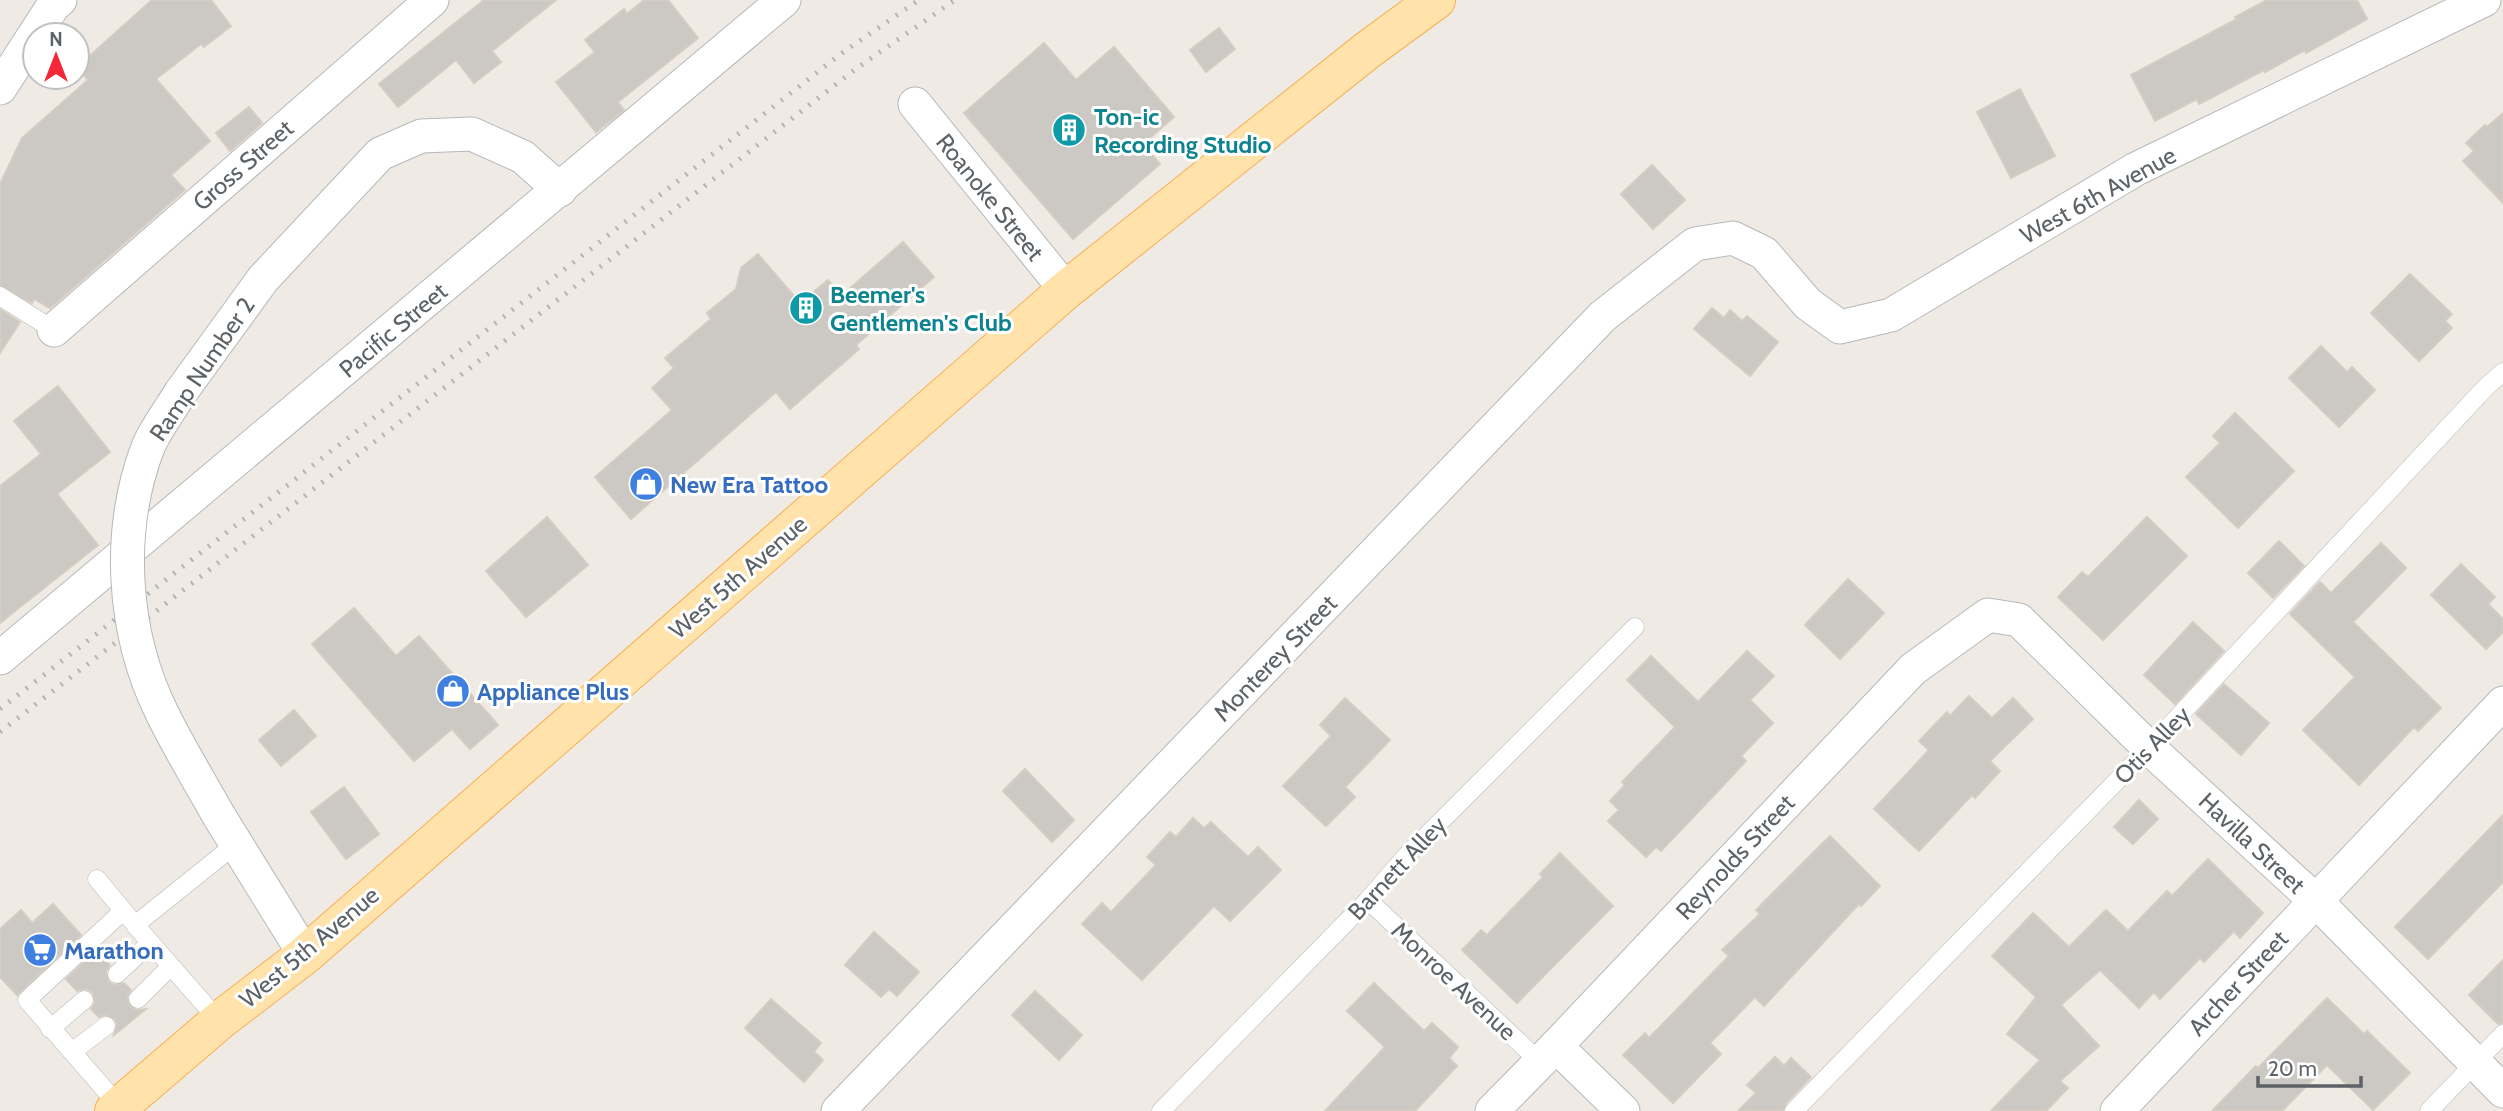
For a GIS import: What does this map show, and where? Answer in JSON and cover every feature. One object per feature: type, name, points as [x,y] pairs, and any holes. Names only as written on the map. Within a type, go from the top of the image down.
[{"type":"main road","name":"West 5th Avenue","points":[[117,1109],[219,1021],[305,955],[1066,290],[1369,49],[1436,0]]},
{"type":"street","points":[[0,88],[53,6],[60,0]]},
{"type":"street","name":"Gross Street","points":[[54,330],[432,0]]},
{"type":"street","name":"Pacific Street","points":[[0,658],[784,0]]},
{"type":"street","name":"West 6th Avenue","points":[[1733,238],[1763,253],[1808,304],[1840,327],[1891,315],[2136,169],[2484,0]]},
{"type":"street","name":"Roanoke Street","points":[[915,104],[1066,290]]},
{"type":"street","name":"Ramp Number 2","points":[[305,955],[219,816],[160,711],[139,651],[128,586],[128,536],[134,492],[149,445],[181,392],[263,279],[380,154],[421,136],[472,134],[523,157],[560,190]]},
{"type":"street","name":"Monterey Street","points":[[838,1111],[1603,316],[1695,244],[1733,238]]},
{"type":"street","name":"Havilla Street","points":[[1988,615],[2019,620],[2149,748],[2316,901],[2503,1091]]},
{"type":"street","name":"Reynolds Street","points":[[1492,1111],[1913,669],[1988,615]]},
{"type":"street","name":"Archer Street","points":[[2117,1111],[2503,703]]},
{"type":"street","name":"Monroe Avenue","points":[[1548,1054],[1623,1111]]},
{"type":"lane","points":[[0,296],[54,330]]},
{"type":"lane","name":"Otis Alley","points":[[1794,1111],[2149,748],[2485,388],[2503,372]]},
{"type":"lane","name":"Barnett Alley","points":[[1161,1111],[1368,900],[1407,855],[1635,627]]},
{"type":"lane","points":[[117,1109],[27,1000],[129,918],[236,844]]},
{"type":"lane","points":[[97,879],[219,1021]]},
{"type":"lane","name":"Monroe Avenue","points":[[1368,900],[1548,1054]]},
{"type":"lane","points":[[117,974],[150,943]]},
{"type":"lane","points":[[138,999],[171,966]]},
{"type":"lane","points":[[50,1029],[85,1000]]},
{"type":"lane","points":[[72,1052],[106,1026]]},
{"type":"lane","points":[[2429,1111],[2503,1034]]},
{"type":"building","points":[[152,0],[211,0],[231,26],[204,47],[201,44],[156,79],[210,141],[171,175],[185,190],[50,308],[34,299],[32,303],[0,285],[0,184],[22,138],[75,91],[91,91],[91,54]]},
{"type":"building","points":[[484,0],[556,0],[492,51],[501,62],[474,83],[456,60],[398,107],[379,84]]},
{"type":"building","points":[[644,0],[668,0],[698,38],[618,102],[624,110],[596,132],[556,82],[595,52],[585,40],[624,9],[627,14]]},
{"type":"building","points":[[2267,0],[2357,0],[2367,19],[2306,53],[2305,50],[2199,104],[2197,99],[2155,121],[2131,75],[2237,19],[2235,17]]},
{"type":"building","points":[[1219,28],[1235,49],[1206,72],[1190,50]]},
{"type":"building","name":"Ton-ic Recording Studio","points":[[1044,43],[1076,80],[1114,47],[1174,117],[1143,144],[1160,164],[1073,239],[964,113]]},
{"type":"building","points":[[2020,89],[2055,156],[2011,178],[1977,112]]},
{"type":"building","points":[[249,107],[262,123],[230,151],[216,133]]},
{"type":"building","points":[[2503,113],[2503,203],[2463,161],[2474,151],[2466,143]]},
{"type":"building","points":[[1652,165],[1685,200],[1653,229],[1621,194]]},
{"type":"building","points":[[903,242],[934,277],[856,345],[859,349],[790,409],[776,392],[631,519],[595,477],[672,410],[652,388],[674,368],[665,358],[711,319],[707,313],[736,289],[741,268],[758,254],[800,303],[828,280],[841,296]]},
{"type":"building","points":[[2410,274],[2452,314],[2445,321],[2452,328],[2419,361],[2371,313]]},
{"type":"building","points":[[1712,308],[1724,318],[1730,310],[1742,321],[1747,316],[1778,342],[1750,376],[1694,329]]},
{"type":"building","points":[[0,309],[20,322],[0,353]]},
{"type":"building","points":[[2321,346],[2347,372],[2352,367],[2375,390],[2339,427],[2289,378]]},
{"type":"building","points":[[58,386],[110,452],[57,494],[98,545],[0,623],[0,486],[41,454],[14,421]]},
{"type":"building","points":[[2235,413],[2294,471],[2238,528],[2186,477],[2220,443],[2213,436]]},
{"type":"building","points":[[547,517],[588,565],[526,617],[486,571]]},
{"type":"building","points":[[2147,517],[2187,556],[2103,640],[2058,597],[2082,572],[2088,577]]},
{"type":"building","points":[[2279,541],[2304,566],[2273,598],[2248,573]]},
{"type":"building","points":[[2381,543],[2406,568],[2353,622],[2441,708],[2418,731],[2414,727],[2359,785],[2303,730],[2355,677],[2290,614],[2320,582],[2331,593]]},
{"type":"building","points":[[2461,564],[2495,597],[2488,604],[2503,619],[2503,632],[2486,649],[2431,595]]},
{"type":"building","points":[[1848,579],[1884,613],[1840,659],[1805,625]]},
{"type":"building","points":[[354,608],[396,656],[419,636],[498,725],[470,749],[452,729],[414,761],[312,644]]},
{"type":"building","points":[[2193,622],[2224,651],[2175,704],[2144,675]]},
{"type":"building","points":[[1747,651],[1774,676],[1750,700],[1773,723],[1741,756],[1746,761],[1717,792],[1661,851],[1656,847],[1646,857],[1608,821],[1619,810],[1610,801],[1625,785],[1622,782],[1675,727],[1627,680],[1651,656],[1698,702]]},
{"type":"building","points":[[2224,684],[2269,723],[2241,755],[2196,714]]},
{"type":"building","points":[[1969,696],[1992,718],[2013,698],[2033,719],[1990,761],[2000,771],[1975,798],[1972,795],[1919,851],[1874,809],[1929,750],[1919,741],[1947,712],[1950,716]]},
{"type":"building","points":[[1345,698],[1390,740],[1345,787],[1355,797],[1326,826],[1283,786],[1331,736],[1320,725]]},
{"type":"building","points":[[294,710],[316,736],[281,766],[259,740]]},
{"type":"building","points":[[1025,769],[1074,820],[1052,842],[1003,791]]},
{"type":"building","points":[[344,787],[379,834],[346,859],[311,812]]},
{"type":"building","points":[[2139,800],[2158,819],[2133,844],[2114,827]]},
{"type":"building","points":[[2503,815],[2503,882],[2428,959],[2395,927]]},
{"type":"building","points":[[1193,818],[1204,828],[1211,822],[1248,857],[1258,847],[1281,870],[1230,921],[1214,906],[1142,980],[1082,924],[1102,903],[1111,912],[1156,865],[1147,857],[1170,832],[1176,837]]},
{"type":"building","points":[[1830,836],[1880,886],[1861,906],[1859,904],[1764,1006],[1755,997],[1710,1043],[1721,1054],[1673,1103],[1623,1055],[1645,1033],[1649,1038],[1729,956],[1722,950],[1760,914],[1756,910]]},
{"type":"building","points":[[1560,853],[1613,906],[1517,1003],[1462,950],[1481,930],[1487,935],[1543,877],[1540,874]]},
{"type":"building","points":[[2208,859],[2263,913],[2240,938],[2234,931],[2204,962],[2200,958],[2160,999],[2154,992],[2139,1008],[2100,970],[2061,1005],[2099,1046],[2060,1081],[2068,1088],[2046,1111],[1991,1111],[2040,1060],[2007,1034],[2036,997],[1992,956],[2033,913],[2069,947],[2106,910],[2128,931],[2167,891],[2172,896]]},
{"type":"building","name":"Marathon","points":[[53,904],[81,935],[17,995],[0,977],[0,929],[21,910],[32,923]]},
{"type":"building","points":[[874,932],[919,972],[897,996],[889,989],[881,997],[845,965]]},
{"type":"building","points":[[97,950],[110,965],[106,971],[108,981],[114,985],[124,983],[131,990],[127,997],[130,1006],[136,1010],[146,1009],[114,1035],[117,1025],[115,1019],[105,1015],[99,1017],[91,1009],[95,1003],[93,993],[87,989],[77,991],[66,979]]},
{"type":"building","points":[[2503,960],[2503,1023],[2498,1024],[2469,995]]},
{"type":"building","points":[[1374,983],[1424,1031],[1432,1023],[1458,1047],[1449,1058],[1457,1066],[1415,1111],[1325,1111],[1385,1047],[1347,1011]]},
{"type":"building","points":[[1035,991],[1082,1035],[1059,1060],[1012,1015]]},
{"type":"building","points":[[2327,998],[2364,1034],[2367,1031],[2410,1073],[2373,1110],[2327,1065],[2282,1111],[2212,1111],[2256,1066],[2258,1068]]},
{"type":"building","points":[[771,999],[821,1043],[814,1052],[823,1060],[804,1082],[745,1028]]},
{"type":"building","points":[[1775,1057],[1784,1066],[1791,1058],[1811,1077],[1786,1103],[1783,1111],[1738,1111],[1756,1093],[1747,1085]]},
{"type":"railway","points":[[0,709],[846,50],[919,0]]},
{"type":"railway","points":[[0,732],[857,68],[955,0]]},
{"type":"place","name":"Ton-ic Recording Studio","points":[[1069,130]]},
{"type":"place","name":"Beemer's Gentlemen's Club","points":[[806,308]]},
{"type":"place","name":"New Era Tattoo","points":[[646,484]]},
{"type":"place","name":"Appliance Plus","points":[[453,691]]},
{"type":"place","name":"Marathon","points":[[40,950]]}]
